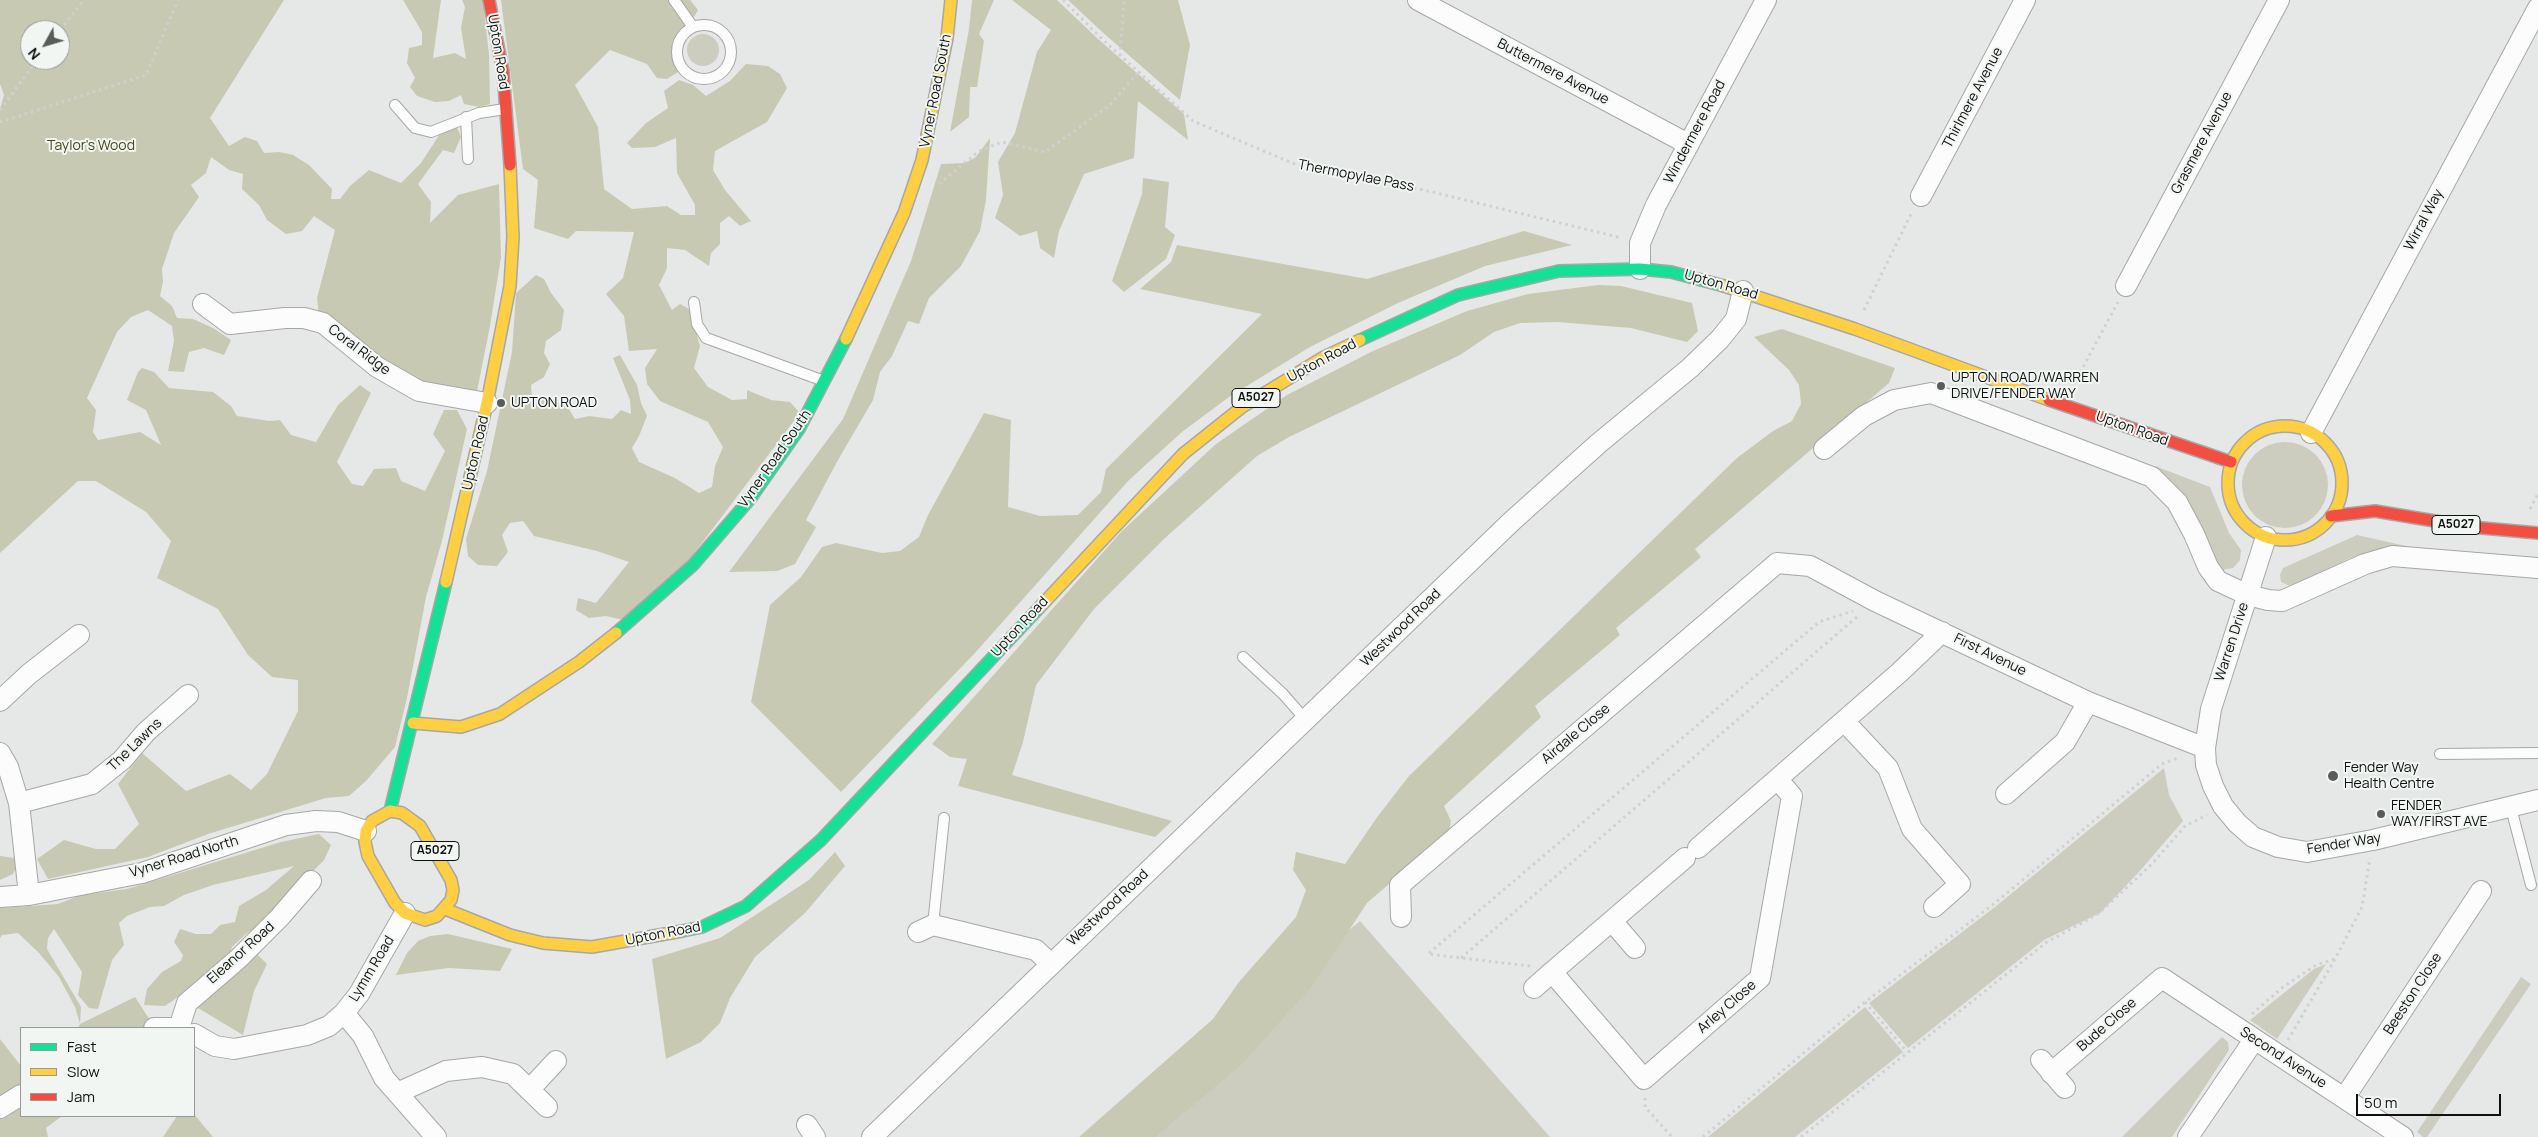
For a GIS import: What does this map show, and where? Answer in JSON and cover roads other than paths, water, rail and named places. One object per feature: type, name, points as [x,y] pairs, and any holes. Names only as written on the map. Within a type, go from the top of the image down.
[{"type":"main road","name":"Upton Road","points":[[390,811],[413,723],[487,403],[510,286],[513,238],[512,188],[503,72],[489,0]]},
{"type":"main road","name":"Vyner Road South","points":[[413,723],[461,727],[500,714],[579,662],[639,615],[693,565],[750,498],[799,429],[825,382],[870,291],[904,213],[922,160],[947,38],[951,0]]},
{"type":"main road","name":"Upton Road","points":[[445,909],[510,935],[543,943],[592,947],[702,928],[746,906],[821,840],[1183,454],[1242,407],[1324,357],[1458,295],[1559,271],[1640,269],[1671,272],[1743,290],[2135,431],[2231,462]]},
{"type":"main road","points":[[2293,427],[2311,433],[2324,442],[2334,454],[2340,469],[2342,484],[2339,501],[2331,516],[2318,529],[2302,538],[2284,541],[2266,538],[2250,529],[2237,515],[2233,507],[2227,480],[2231,462],[2241,446],[2256,434],[2274,428],[2293,427]]},
{"type":"main road","name":"A5027","points":[[2342,484],[2375,510]]},
{"type":"main road","name":"A5027","points":[[2331,516],[2375,510],[2471,527],[2538,533]]},
{"type":"main road","points":[[390,811],[372,821],[366,831],[365,842],[368,856],[396,903],[405,913],[425,920],[437,916],[445,909]]},
{"type":"main road","name":"A5027","points":[[390,811],[402,813],[420,826],[451,880],[453,890],[451,900],[445,909]]},
{"type":"street","name":"Buttermere Avenue","points":[[1418,0],[1688,144]]},
{"type":"street","name":"Windermere Road","points":[[1640,269],[1640,242],[1656,205],[1766,0]]},
{"type":"street","name":"Thirlmere Avenue","points":[[1920,196],[2025,0]]},
{"type":"street","name":"Grasmere Avenue","points":[[2126,286],[2279,0]]},
{"type":"street","name":"Wirral Way","points":[[2311,433],[2538,8]]},
{"type":"street","name":"Westwood Road","points":[[872,1137],[1050,963],[1512,521],[1599,443],[1690,368],[1720,339],[1736,319],[1743,290]]},
{"type":"street","name":"Coral Ridge","points":[[203,304],[230,324],[285,318],[304,318],[323,323],[377,368],[419,391],[487,403]]},
{"type":"street","points":[[1824,449],[1864,416],[1894,400],[1930,393],[2152,476],[2177,502],[2194,534],[2208,567],[2218,581],[2248,595],[2268,600],[2282,600],[2366,564],[2392,556],[2538,568]]},
{"type":"street","name":"Warren Drive","points":[[2204,748],[2211,709],[2266,538]]},
{"type":"street","name":"First Avenue","points":[[1777,563],[1810,566],[1875,601],[2088,702],[2204,748]]},
{"type":"street","name":"Airdale Close","points":[[1401,917],[1400,884],[1777,563]]},
{"type":"street","points":[[1534,988],[1778,780],[1942,632]]},
{"type":"street","points":[[0,701],[29,674],[79,635]]},
{"type":"street","name":"The Lawns","points":[[19,803],[92,784],[122,760],[146,732],[188,695]]},
{"type":"street","points":[[2006,794],[2065,742],[2088,702]]},
{"type":"street","points":[[1844,720],[1888,768],[1912,829],[1960,884],[1934,907]]},
{"type":"street","name":"Fender Way","points":[[2204,748],[2206,765],[2213,786],[2224,806],[2253,837],[2278,847],[2307,852],[2373,840],[2538,800]]},
{"type":"street","points":[[0,753],[8,767],[19,803],[28,895]]},
{"type":"street","name":"Arley Close","points":[[1554,971],[1644,1079],[1760,978],[1792,796],[1778,780]]},
{"type":"street","name":"Vyner Road North","points":[[0,897],[28,895],[142,872],[286,825],[316,821],[338,822],[366,831]]},
{"type":"street","name":"Eleanor Road","points":[[179,1027],[187,1003],[238,959],[280,917],[311,881]]},
{"type":"street","name":"Beeston Close","points":[[2345,1097],[2481,891]]},
{"type":"street","name":"Lymm Road","points":[[195,1035],[215,1046],[234,1050],[307,1036],[329,1026],[344,1013],[359,994],[405,913]]},
{"type":"street","points":[[1612,921],[1634,948]]},
{"type":"street","points":[[925,929],[1036,950],[1050,963]]},
{"type":"street","name":"Second Avenue","points":[[2162,978],[2403,1137]]},
{"type":"street","name":"Bude Close","points":[[2065,1088],[2046,1066],[2162,978]]},
{"type":"street","points":[[344,1013],[363,1036],[384,1078],[398,1093],[428,1134]]},
{"type":"street","points":[[2188,1137],[2254,1040]]},
{"type":"street","points":[[529,1090],[556,1061]]},
{"type":"street","points":[[398,1093],[446,1072],[482,1068],[513,1074],[547,1107]]},
{"type":"street","points":[[0,1108],[20,1097]]},
{"type":"lane","points":[[674,0],[693,27]]},
{"type":"lane","points":[[710,25],[718,28],[729,40],[732,48],[728,65],[716,77],[697,78],[682,67],[678,59],[679,40],[693,27],[710,25]]},
{"type":"lane","points":[[395,105],[406,120],[423,131],[438,130],[466,117],[506,109]]},
{"type":"lane","points":[[466,117],[468,159]]},
{"type":"lane","points":[[694,302],[697,324],[706,338],[825,382]]},
{"type":"lane","points":[[1243,658],[1283,694],[1305,720]]},
{"type":"lane","points":[[2440,754],[2538,753]]},
{"type":"lane","points":[[2511,808],[2531,885]]},
{"type":"lane","points":[[925,929],[944,818]]},
{"type":"place","name":"UPTON ROAD/WARREN DRIVE/FENDER WAY","points":[[1941,386]]},
{"type":"place","name":"UPTON ROAD","points":[[501,403]]},
{"type":"place","name":"Fender Way Health Centre","points":[[2333,776]]},
{"type":"place","name":"FENDER WAY/FIRST AVE","points":[[2381,814]]},
{"type":"park label","name":"Taylor's Wood","points":[[91,146]]}]
